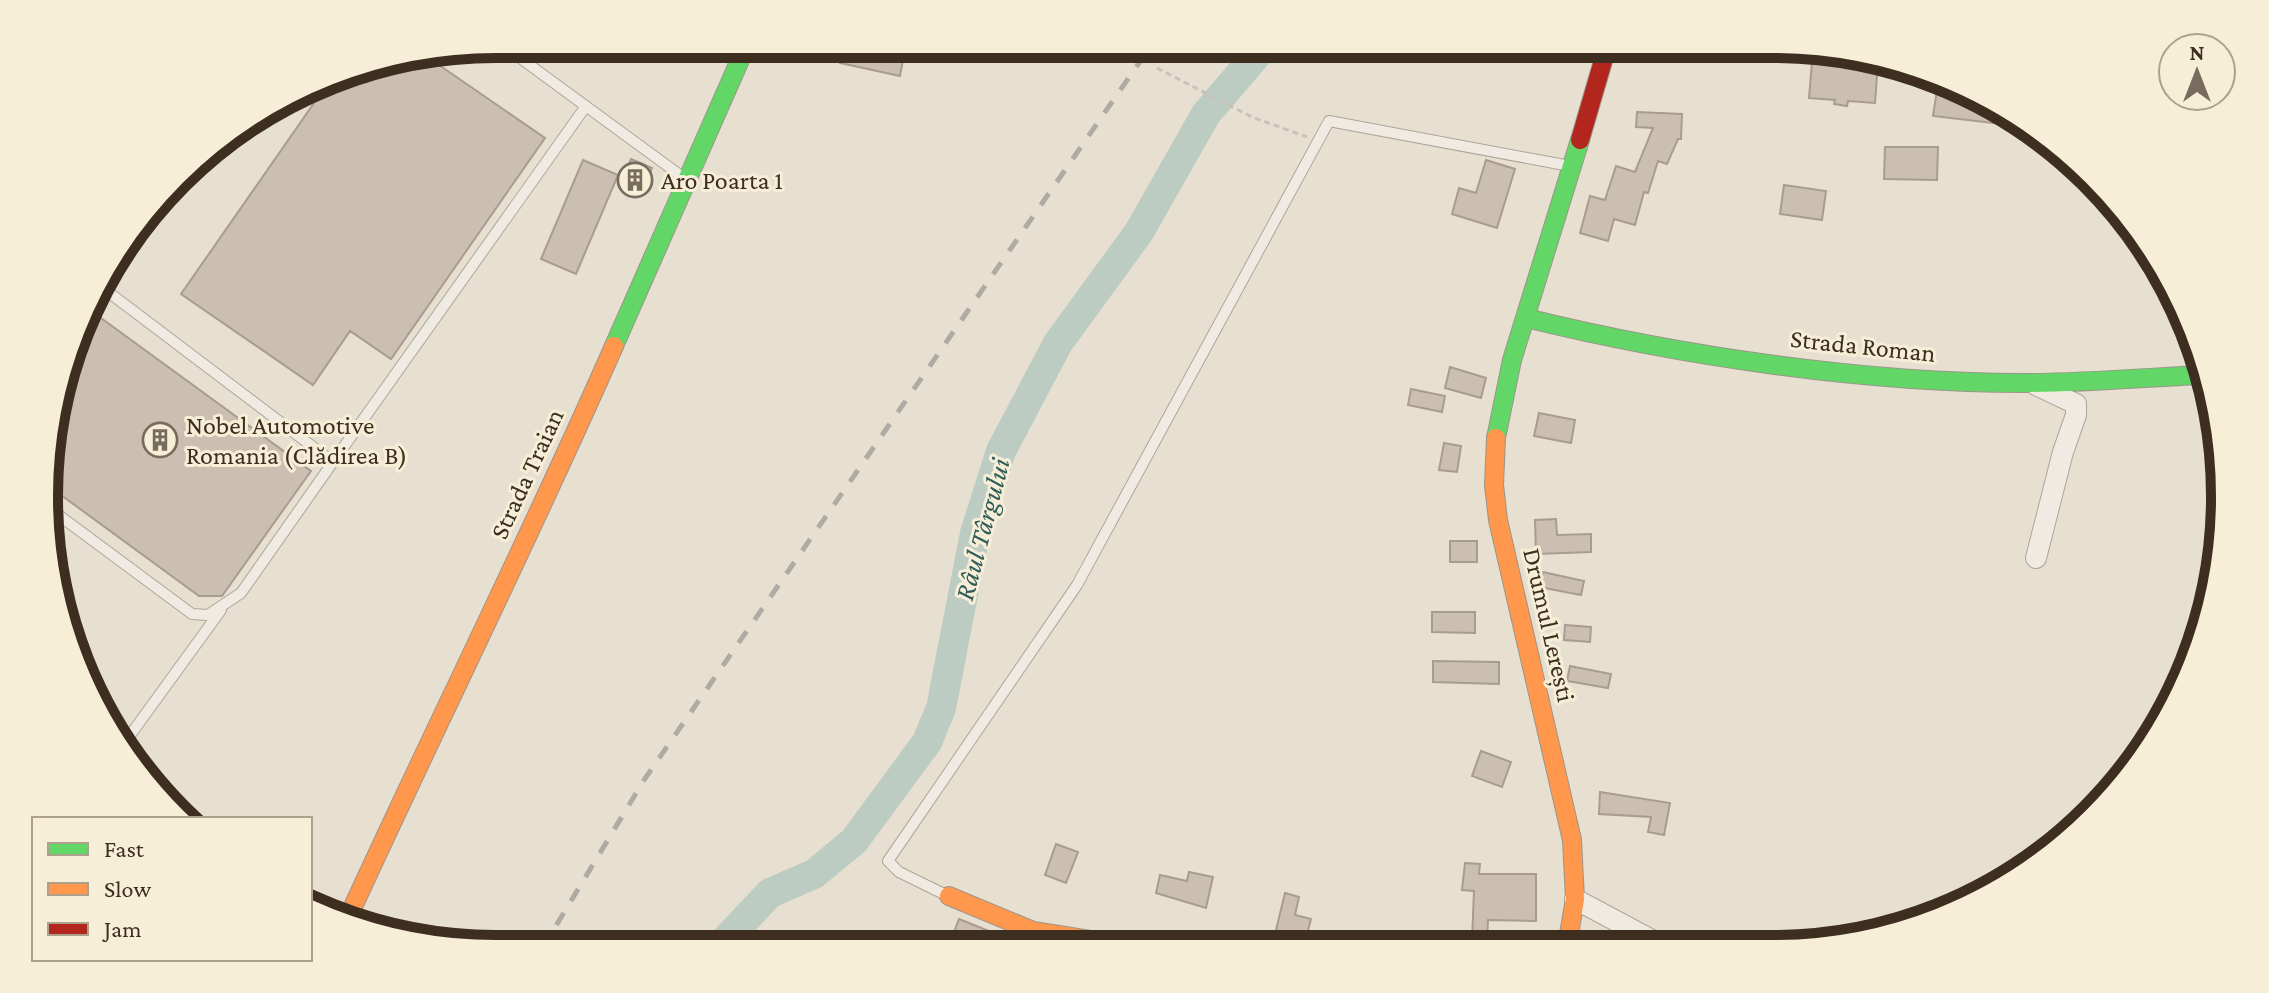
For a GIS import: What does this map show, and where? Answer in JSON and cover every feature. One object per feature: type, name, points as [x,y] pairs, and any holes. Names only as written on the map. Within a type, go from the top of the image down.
[{"type":"street","name":"Strada Traian","points":[[351,910],[453,687],[553,485],[741,58]]},
{"type":"street","name":"Drumul Lerești","points":[[1569,935],[1576,869],[1568,818],[1507,561],[1492,475],[1496,423],[1604,58]]},
{"type":"street","name":"Strada Roman","points":[[1526,318],[1637,343],[1849,373],[2033,383],[2194,375]]},
{"type":"street","points":[[2033,383],[2076,404],[2076,415],[2059,465],[2036,558]]},
{"type":"street","points":[[949,896],[1033,931],[1058,935]]},
{"type":"street","points":[[1575,899],[1642,935]]},
{"type":"lane","points":[[520,58],[685,179]]},
{"type":"lane","points":[[130,736],[222,609],[241,593],[586,106]]},
{"type":"lane","points":[[949,896],[899,872],[888,861],[1077,585],[1329,121],[1572,166]]},
{"type":"lane","points":[[109,292],[333,462]]},
{"type":"lane","points":[[59,515],[192,614],[208,615],[222,609]]},
{"type":"path","points":[[1157,68],[1252,117],[1318,141]]},
{"type":"building","points":[[841,58],[903,58],[900,76],[840,63]]},
{"type":"building","points":[[1812,60],[1877,71],[1875,103],[1848,101],[1847,106],[1834,104],[1835,100],[1809,98]]},
{"type":"building","points":[[435,63],[545,138],[391,359],[350,331],[313,385],[181,294],[319,96],[329,91],[383,73]]},
{"type":"building","points":[[1937,90],[1966,103],[2004,124],[1933,116]]},
{"type":"building","points":[[1637,112],[1682,114],[1681,139],[1678,139],[1667,164],[1658,161],[1648,193],[1644,192],[1635,225],[1614,219],[1608,241],[1580,233],[1590,196],[1605,200],[1616,166],[1635,172],[1653,128],[1636,127]]},
{"type":"building","points":[[1885,147],[1938,147],[1937,180],[1884,179]]},
{"type":"building","name":"Aro Poarta 1","points":[[631,159],[652,168],[641,194],[620,186]]},
{"type":"building","points":[[583,160],[618,175],[576,274],[541,259]]},
{"type":"building","points":[[1486,160],[1515,169],[1497,228],[1452,214],[1459,188],[1476,193]]},
{"type":"building","points":[[1784,185],[1826,191],[1822,220],[1780,214]]},
{"type":"building","name":"Nobel Automotive Romania (Clădirea B)","points":[[97,315],[311,471],[222,596],[199,596],[58,493],[66,411],[81,356]]},
{"type":"building","points":[[1450,367],[1486,378],[1481,398],[1445,388]]},
{"type":"building","points":[[1411,389],[1445,396],[1442,412],[1408,405]]},
{"type":"building","points":[[1539,413],[1575,420],[1571,443],[1534,436]]},
{"type":"building","points":[[1444,443],[1461,446],[1457,472],[1439,470]]},
{"type":"building","points":[[1556,519],[1557,535],[1591,534],[1591,552],[1536,554],[1535,520]]},
{"type":"building","points":[[1450,541],[1477,541],[1477,562],[1450,562]]},
{"type":"building","points":[[1543,572],[1584,581],[1581,595],[1539,587]]},
{"type":"building","points":[[1432,612],[1475,612],[1475,633],[1432,632]]},
{"type":"building","points":[[1565,625],[1591,627],[1590,642],[1564,640]]},
{"type":"building","points":[[1433,661],[1499,662],[1499,684],[1433,682]]},
{"type":"building","points":[[1570,666],[1611,674],[1608,688],[1567,681]]},
{"type":"building","points":[[1481,751],[1511,762],[1502,787],[1472,776]]},
{"type":"building","points":[[1600,792],[1670,803],[1664,835],[1648,832],[1651,817],[1599,814]]},
{"type":"building","points":[[1056,844],[1078,852],[1066,883],[1045,875]]},
{"type":"building","points":[[1465,863],[1480,864],[1479,874],[1536,874],[1536,921],[1488,920],[1487,935],[1472,935],[1474,891],[1462,890]]},
{"type":"building","points":[[1189,872],[1213,877],[1206,908],[1156,893],[1160,875],[1187,881]]},
{"type":"building","points":[[1285,893],[1299,897],[1295,915],[1311,919],[1307,935],[1276,930]]},
{"type":"building","points":[[959,919],[989,931],[987,935],[953,935]]},
{"type":"waterway","name":"Râul Târgului","points":[[730,935],[770,893],[814,874],[854,841],[927,742],[941,708],[975,533],[1001,451],[1058,343],[1139,232],[1206,114],[1254,58]]},
{"type":"railway","points":[[550,935],[644,780],[1142,58]]},
{"type":"traffic: fast","points":[[614,346],[741,58]]},
{"type":"traffic: fast","points":[[1496,438],[1512,360],[1580,140]]},
{"type":"traffic: fast","points":[[1526,318],[1709,355],[1901,378],[2046,383],[2194,375]]},
{"type":"traffic: slow","points":[[351,910],[614,346]]},
{"type":"traffic: slow","points":[[1496,438],[1494,485],[1498,520],[1572,840],[1575,899],[1569,935]]},
{"type":"traffic: slow","points":[[949,896],[1033,931],[1058,935]]},
{"type":"traffic: jam","points":[[1580,140],[1604,58]]},
{"type":"place","name":"Aro Poarta 1","points":[[635,180]]},
{"type":"place","name":"Nobel Automotive Romania (Clădirea B)","points":[[160,440]]}]
